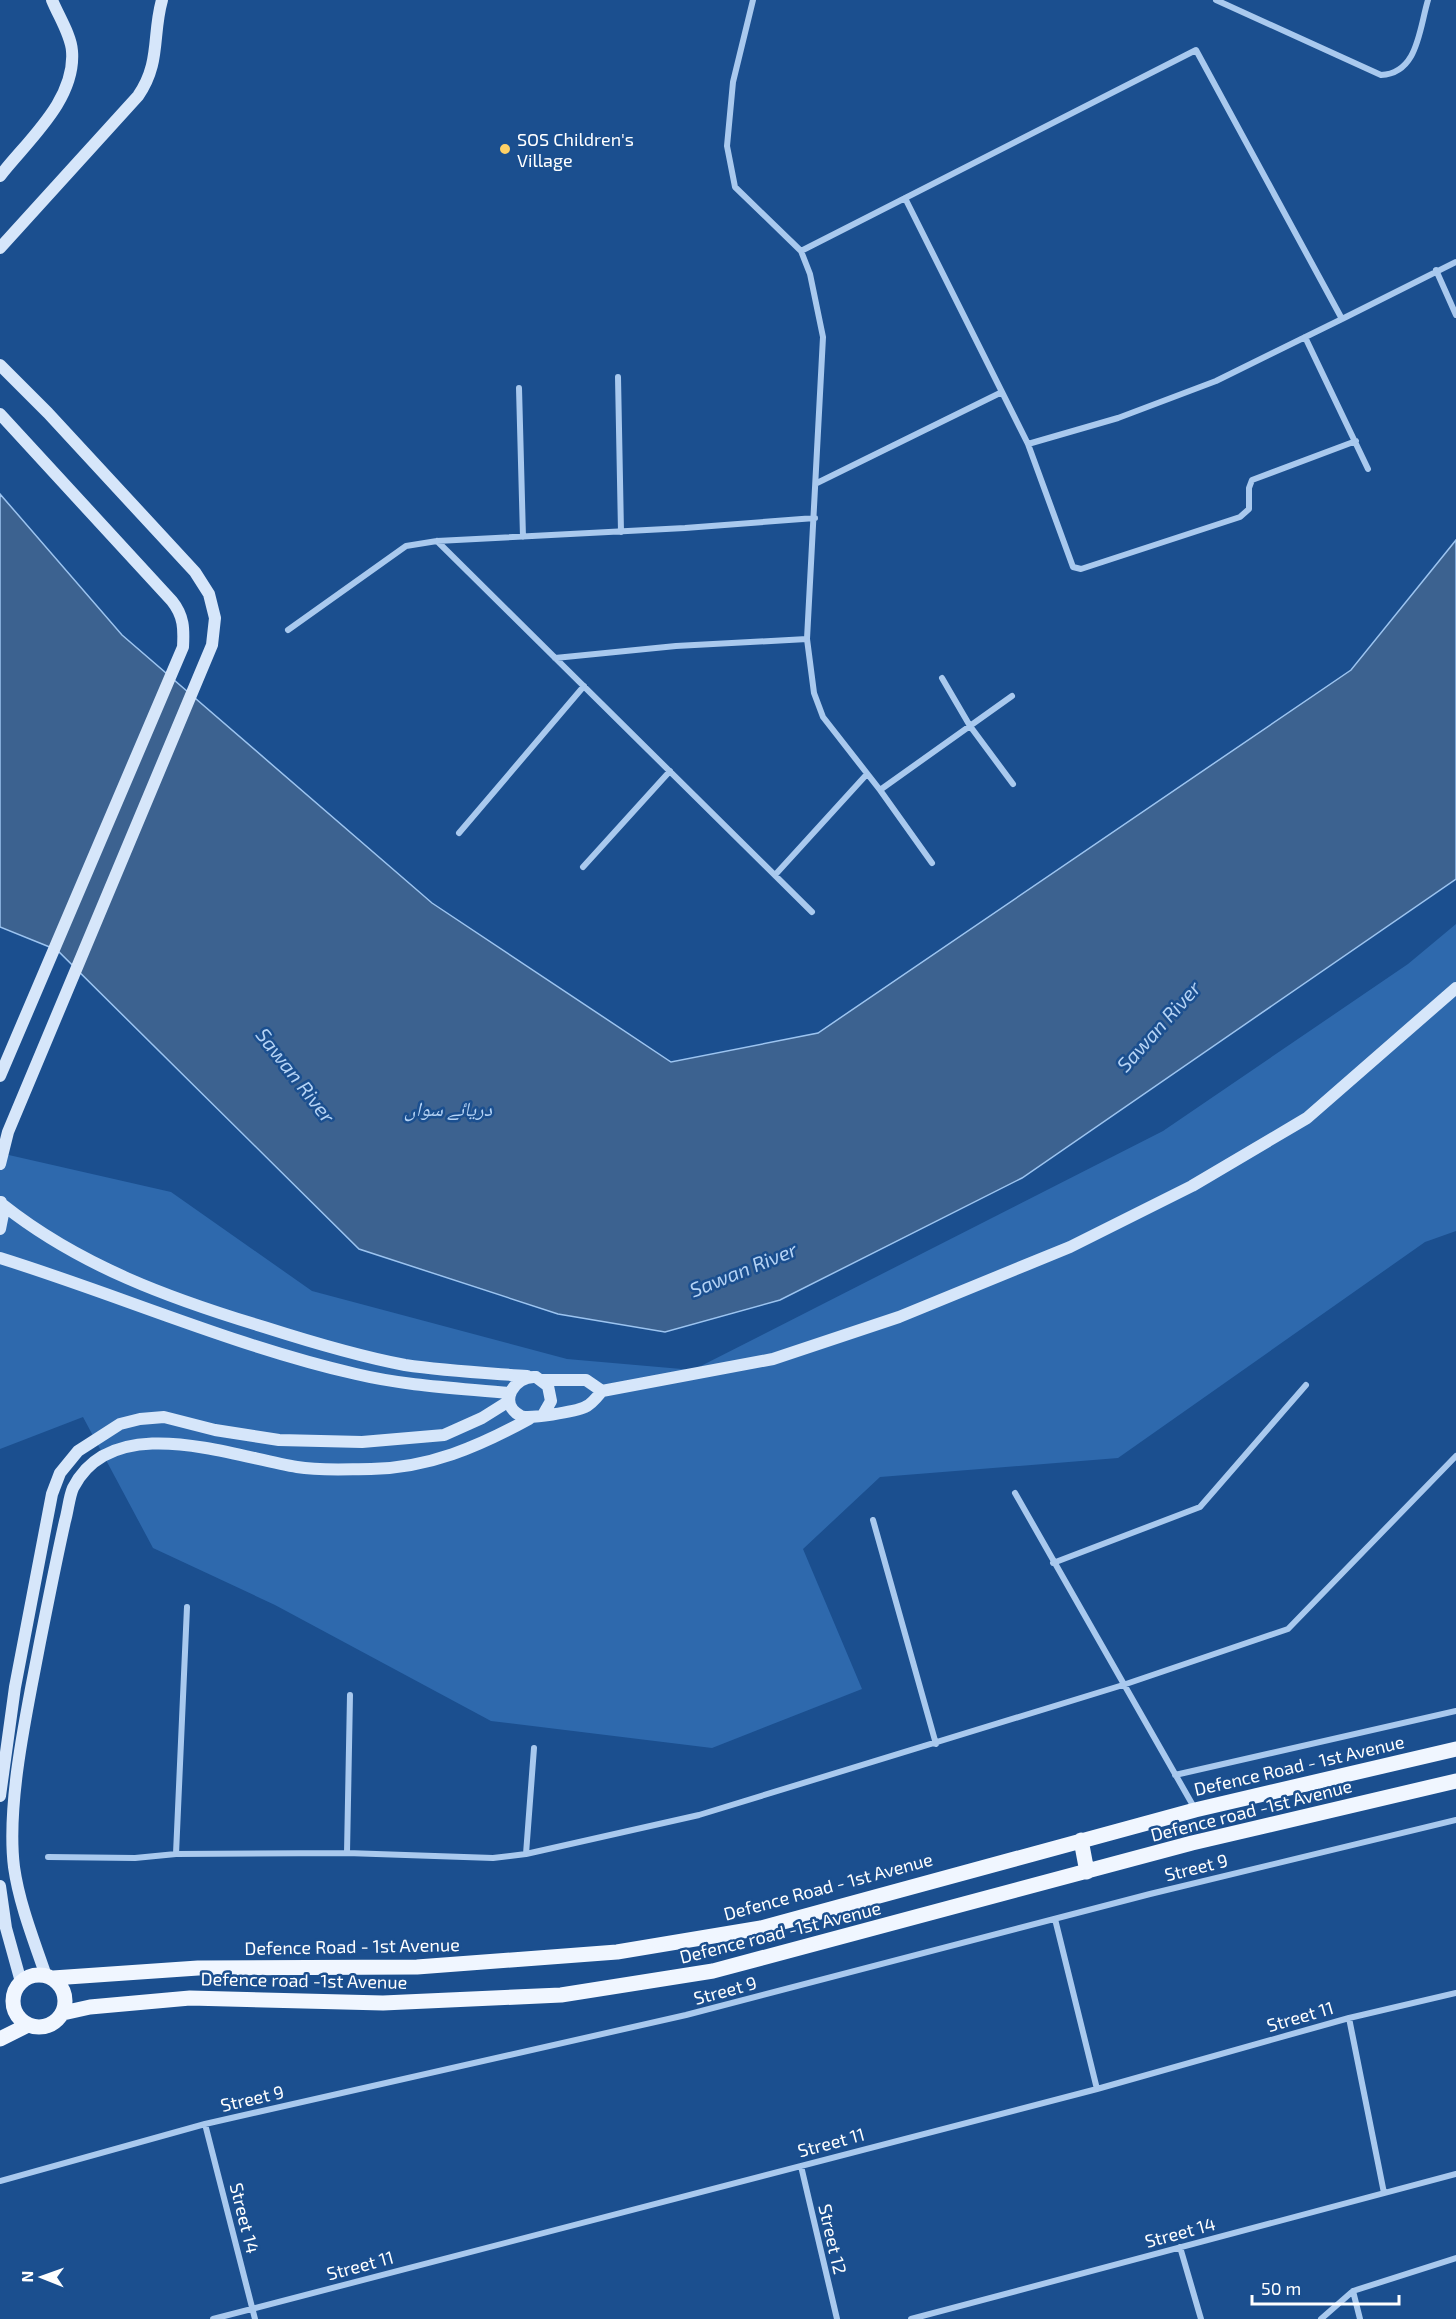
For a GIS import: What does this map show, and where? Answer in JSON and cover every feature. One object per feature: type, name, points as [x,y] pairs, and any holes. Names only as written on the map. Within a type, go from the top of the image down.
[{"type":"main road","points":[[0,176],[58,103],[72,78],[72,49],[52,0]]},
{"type":"main road","points":[[0,248],[138,96],[149,80],[156,53],[162,0]]},
{"type":"main road","points":[[0,365],[48,412],[195,572],[208,594],[215,618],[212,645],[8,1132],[0,1164]]},
{"type":"main road","points":[[0,414],[172,601],[180,611],[184,627],[183,647],[0,1076]]},
{"type":"main road","points":[[63,2013],[64,1992],[49,1977],[14,1868],[15,1805],[28,1703],[58,1552],[73,1488],[92,1464],[116,1450],[142,1444],[164,1443],[191,1444],[299,1467],[402,1466],[440,1460],[488,1441],[529,1419],[586,1407],[602,1391],[773,1359],[899,1317],[1070,1248],[1192,1186],[1307,1118],[1456,988]]},
{"type":"main road","points":[[1,1201],[56,1244],[89,1262],[190,1304],[366,1357],[407,1365],[542,1380],[586,1380],[602,1391]]},
{"type":"main road","points":[[0,1229],[1,1201]]},
{"type":"main road","points":[[0,1258],[144,1306],[225,1336],[345,1371],[405,1384],[510,1397]]},
{"type":"main road","points":[[0,1796],[15,1687],[52,1494],[60,1473],[78,1451],[120,1424],[164,1418],[215,1430],[279,1440],[362,1443],[444,1435],[482,1418],[510,1397],[520,1379],[529,1377]]},
{"type":"main road","points":[[542,1380],[548,1386],[551,1401],[543,1415]]},
{"type":"main road","points":[[510,1397],[520,1416],[529,1419]]},
{"type":"main road","name":"Defence Road - 1st Avenue","points":[[49,1977],[198,1968],[417,1967],[617,1952],[761,1928],[1195,1810],[1456,1749]]},
{"type":"main road","name":"Defence road -1st Avenue","points":[[0,2039],[28,2025],[48,2026],[63,2013],[90,2007],[190,1998],[383,2003],[561,1995],[713,1971],[1192,1843],[1456,1781]]},
{"type":"main road","points":[[1081,1840],[1087,1872]]},
{"type":"main road","points":[[0,1886],[13,2006],[21,2021],[28,2025]]},
{"type":"main road","points":[[12,1987],[37,1975],[49,1977]]},
{"type":"street","points":[[753,0],[733,82],[727,146],[735,187],[801,251],[810,274],[823,337],[807,639],[814,693],[823,717],[880,790],[932,863]]},
{"type":"street","points":[[1216,0],[1381,75],[1394,74],[1410,60],[1428,0]]},
{"type":"street","points":[[801,251],[1196,50],[1342,319]]},
{"type":"street","points":[[905,198],[1028,444],[1074,567],[1081,569],[1240,517],[1249,509],[1252,480],[1356,441]]},
{"type":"street","points":[[1028,444],[1118,418],[1216,381],[1456,262]]},
{"type":"street","points":[[1436,270],[1456,315]]},
{"type":"street","points":[[1305,337],[1368,469]]},
{"type":"street","points":[[618,376],[621,532]]},
{"type":"street","points":[[519,388],[522,537]]},
{"type":"street","points":[[817,483],[1002,392]]},
{"type":"street","points":[[288,630],[406,546],[437,541],[621,532],[815,518]]},
{"type":"street","points":[[437,541],[812,912]]},
{"type":"street","points":[[555,658],[676,646],[807,639]]},
{"type":"street","points":[[942,678],[970,726],[1012,784]]},
{"type":"street","points":[[459,833],[584,686]]},
{"type":"street","points":[[880,790],[1012,696]]},
{"type":"street","points":[[583,867],[670,771]]},
{"type":"street","points":[[775,875],[867,774]]},
{"type":"street","points":[[1053,1563],[1200,1507],[1306,1384]]},
{"type":"street","points":[[48,1857],[135,1858],[176,1854],[347,1853],[493,1858],[526,1854],[699,1815],[1123,1685],[1288,1629],[1456,1456]]},
{"type":"street","points":[[1015,1493],[1195,1810]]},
{"type":"street","points":[[873,1520],[936,1744]]},
{"type":"street","points":[[176,1854],[187,1607]]},
{"type":"street","points":[[347,1853],[350,1695]]},
{"type":"street","points":[[1175,1774],[1456,1711]]},
{"type":"street","points":[[526,1854],[534,1748]]},
{"type":"street","name":"Street 9","points":[[0,2181],[205,2124],[686,2015],[1055,1919],[1456,1820]]},
{"type":"street","points":[[1055,1919],[1097,2089]]},
{"type":"street","name":"Street 11","points":[[213,2319],[1097,2089],[1349,2018],[1456,1993]]},
{"type":"street","points":[[1349,2018],[1384,2193]]},
{"type":"street","name":"Street 14","points":[[205,2124],[255,2319]]},
{"type":"street","name":"Street 12","points":[[801,2166],[837,2319]]},
{"type":"street","name":"Street 14","points":[[911,2319],[1456,2174]]},
{"type":"street","points":[[1180,2247],[1201,2319]]},
{"type":"street","points":[[1321,2319],[1353,2291],[1456,2258]]},
{"type":"street","points":[[1353,2291],[1360,2319]]},
{"type":"shaded area","points":[[1456,924],[1456,1231],[1425,1242],[1118,1458],[880,1477],[803,1549],[862,1689],[712,1748],[491,1721],[275,1605],[153,1548],[83,1417],[0,1449],[0,1153],[171,1192],[312,1291],[567,1359],[693,1370],[1163,1131],[1408,964]]},
{"type":"water","name":"دریائے سواں","points":[[0,494],[122,635],[432,903],[671,1062],[818,1033],[1351,670],[1456,540],[1456,879],[1022,1178],[780,1300],[665,1332],[558,1314],[359,1249],[57,950],[0,927]]},
{"type":"place","name":"SOS Children's Village","points":[[505,149]]},
{"type":"water label","name":"Sawan River","points":[[1158,1026]]},
{"type":"water label","name":"Sawan River","points":[[296,1075]]},
{"type":"water label","name":"Sawan River","points":[[743,1269]]}]
